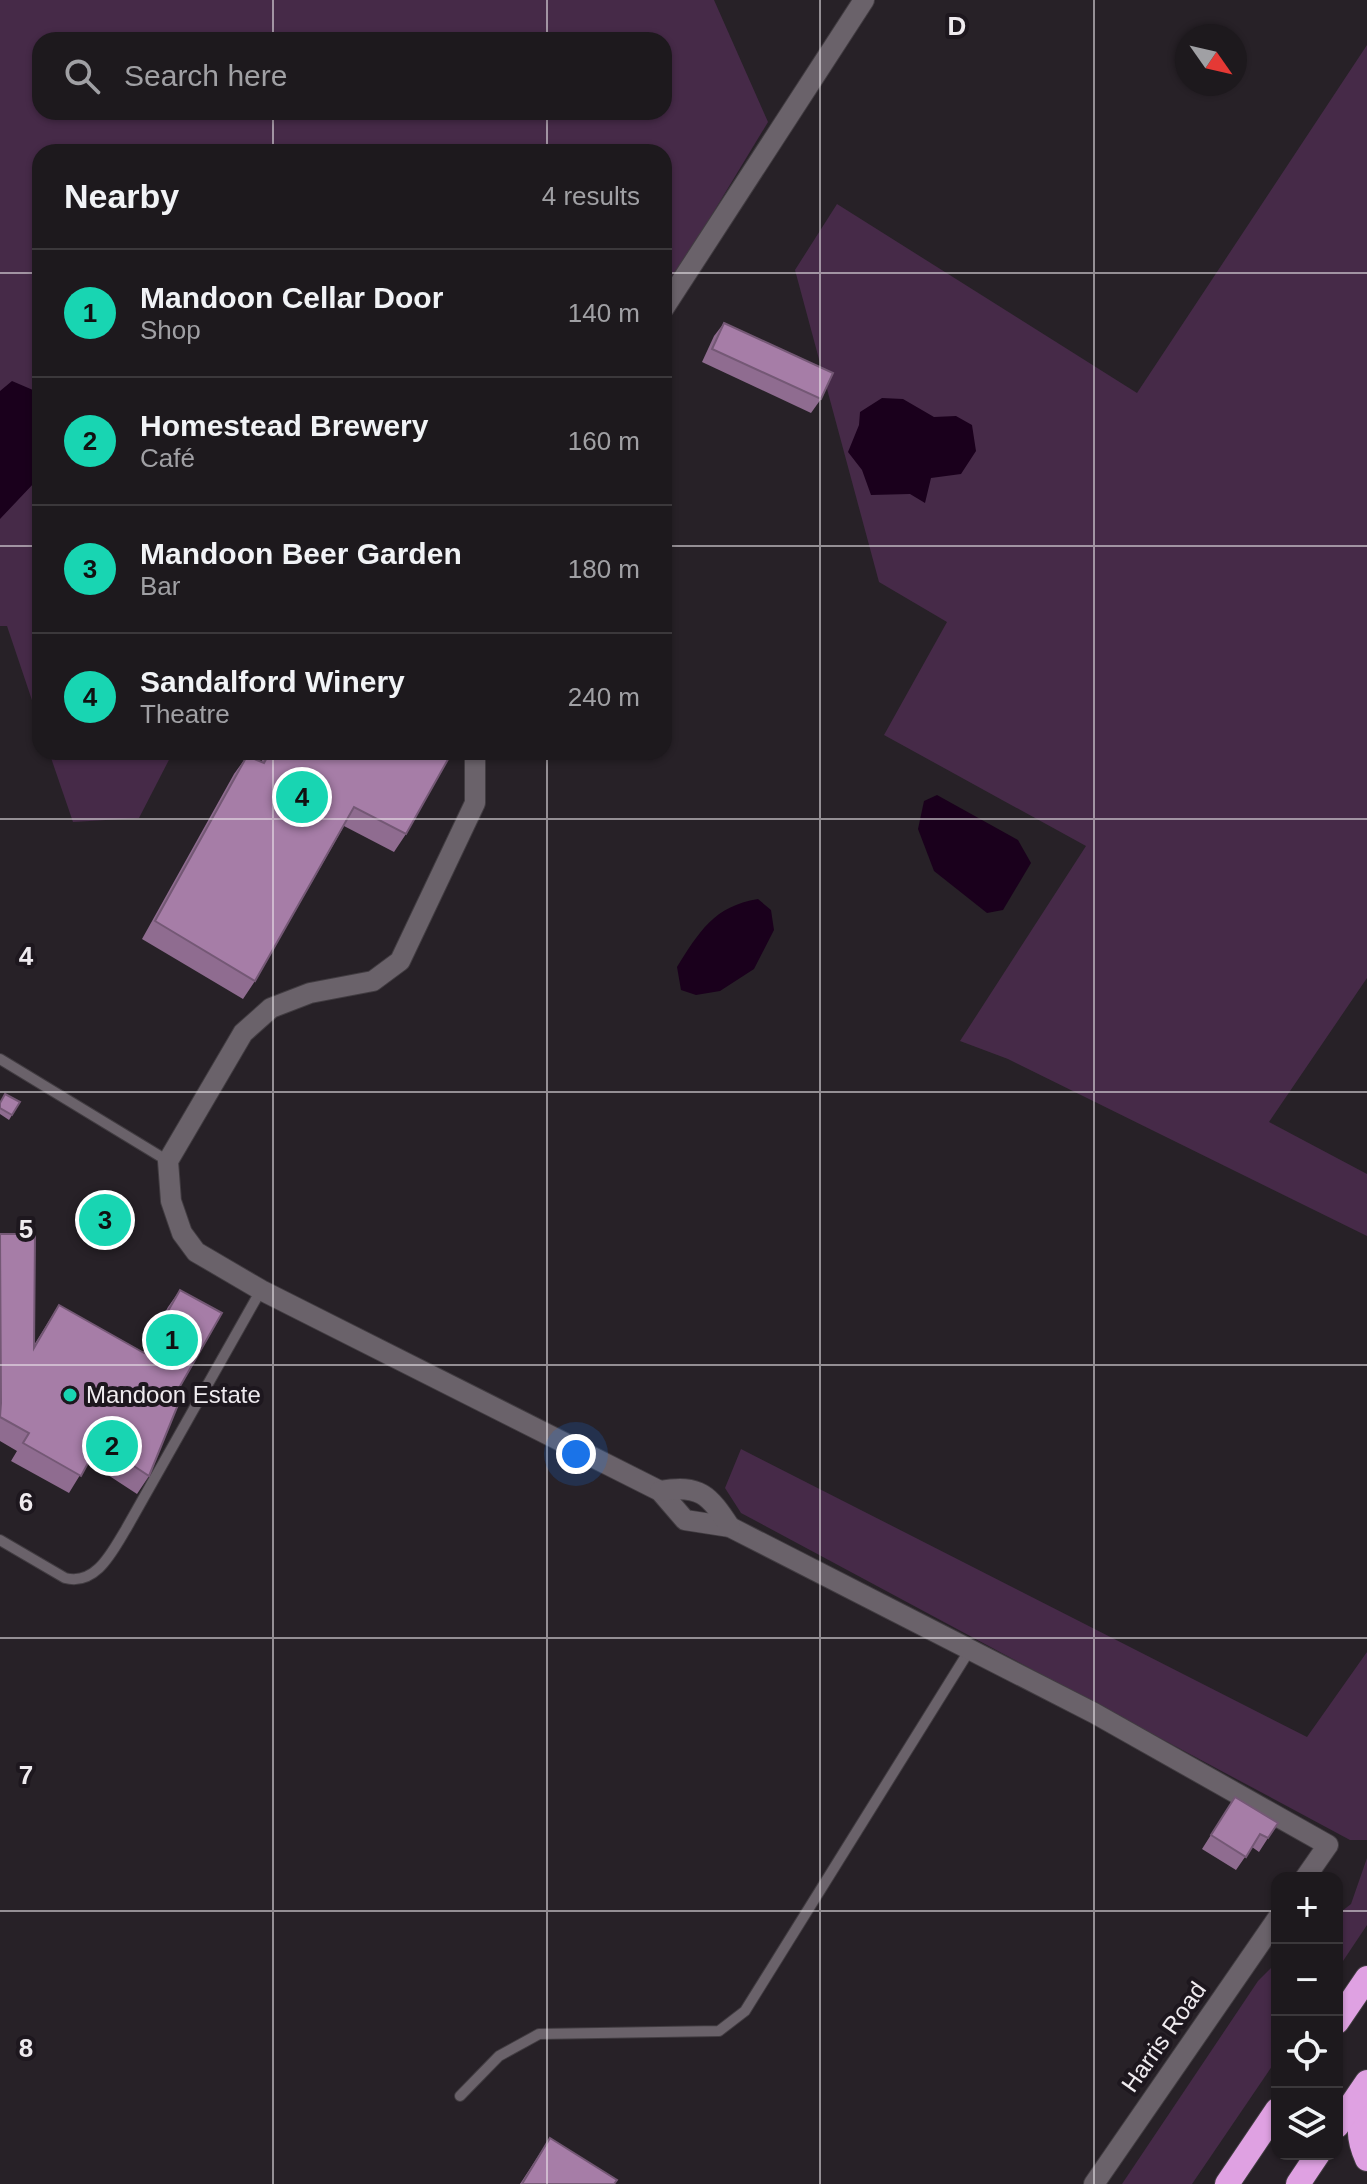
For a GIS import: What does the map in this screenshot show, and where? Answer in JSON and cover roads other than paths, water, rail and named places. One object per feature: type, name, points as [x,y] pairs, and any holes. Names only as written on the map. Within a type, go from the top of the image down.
[{"type":"highway","points":[[1341,2016],[1367,1978]]},
{"type":"highway","points":[[1343,2117],[1367,2082]]},
{"type":"highway","points":[[1367,2105],[1361,2118],[1359,2138],[1367,2159]]},
{"type":"highway","points":[[1227,2184],[1271,2119]]},
{"type":"highway","points":[[1298,2184],[1314,2160]]},
{"type":"street","points":[[672,296],[864,0]]},
{"type":"street","points":[[475,760],[475,803],[400,961],[373,981],[310,993],[271,1008],[243,1033],[168,1161],[171,1201],[182,1233],[196,1252],[261,1290],[660,1491],[685,1520],[730,1527],[1094,1713],[1328,1845],[1309,1872]]},
{"type":"street","points":[[660,1491],[678,1488],[699,1491],[714,1502],[730,1527]]},
{"type":"street","name":"Harris Road","points":[[1094,2184],[1271,1928]]},
{"type":"lane","points":[[0,1059],[168,1161]]},
{"type":"lane","points":[[0,1540],[65,1578],[77,1581],[103,1565],[134,1517],[261,1290]]},
{"type":"lane","points":[[460,2096],[499,2056],[539,2034],[719,2031],[745,2011],[969,1651]]},
{"type":"place","name":"Sandalford Winery","points":[[302,797]]},
{"type":"place","name":"Mandoon Beer Garden","points":[[105,1220]]},
{"type":"place","name":"Mandoon Cellar Door","points":[[172,1340]]},
{"type":"place","name":"Mandoon Estate","points":[[70,1395]]},
{"type":"place","name":"Homestead Brewery","points":[[112,1446]]}]
